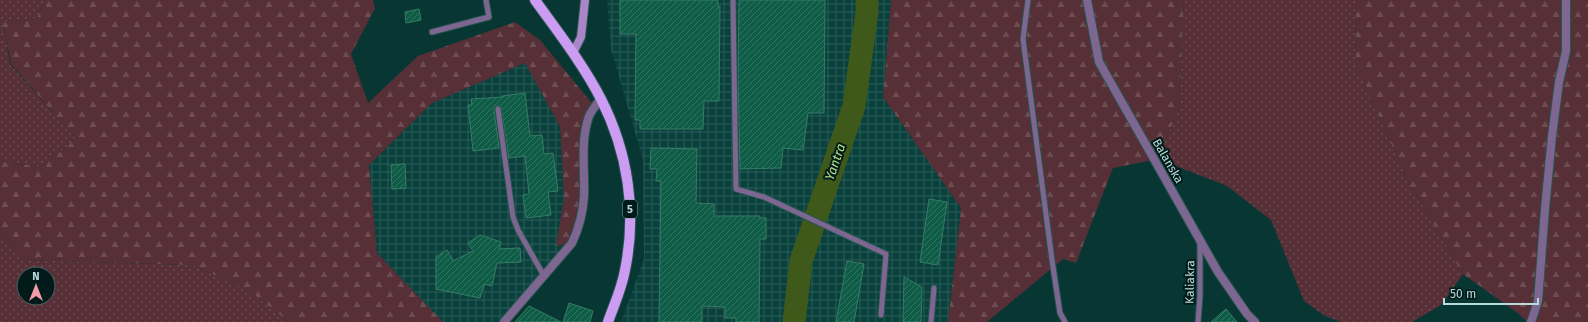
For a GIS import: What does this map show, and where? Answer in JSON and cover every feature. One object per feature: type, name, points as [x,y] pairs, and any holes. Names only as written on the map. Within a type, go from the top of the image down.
[{"type":"main road","name":"5","points":[[535,0],[573,53],[601,98],[623,154],[630,203],[629,246],[625,271],[608,322]]},
{"type":"main road","points":[[573,53],[581,37],[585,0]]},
{"type":"street","name":"Balanska","points":[[1087,0],[1099,62],[1200,242],[1218,272],[1247,314],[1255,322]]},
{"type":"street","points":[[1532,322],[1538,301],[1552,136],[1559,82],[1566,51],[1566,0]]},
{"type":"street","points":[[504,322],[572,243],[582,214],[584,195],[583,151],[586,127],[590,115],[601,98]]},
{"type":"lane","points":[[432,32],[489,17],[486,0]]},
{"type":"lane","points":[[733,0],[736,189],[764,197],[886,254],[882,315]]},
{"type":"lane","points":[[1028,0],[1023,39],[1052,260],[1060,313],[1065,322]]},
{"type":"lane","points":[[498,109],[513,217],[518,230],[544,276]]},
{"type":"lane","name":"Kaliakra","points":[[1198,322],[1200,296],[1200,242]]},
{"type":"lane","points":[[930,322],[934,288]]},
{"type":"shaded area","points":[[607,0],[891,0],[883,97],[961,208],[948,322],[621,322],[644,259],[643,160],[611,49]]},
{"type":"shaded area","points":[[525,63],[560,127],[564,198],[556,246],[572,243],[504,322],[443,322],[377,253],[369,165],[432,103]]},
{"type":"green space","points":[[0,0],[45,0],[37,18],[3,23],[10,64],[76,139],[42,167],[0,161]]},
{"type":"green space","points":[[45,0],[373,0],[375,8],[351,54],[368,103],[418,56],[515,22],[540,40],[595,107],[590,115],[584,195],[572,243],[556,246],[564,198],[560,127],[525,63],[432,103],[369,165],[377,253],[443,322],[287,322],[248,290],[192,265],[24,260],[0,233],[0,161],[42,167],[76,139],[11,64],[3,23],[37,18]]},
{"type":"green space","points":[[891,0],[1184,0],[1179,108],[1158,159],[1113,168],[1076,263],[1063,259],[987,322],[948,322],[961,208],[883,97]]},
{"type":"green space","points":[[1184,0],[1355,0],[1356,66],[1408,181],[1463,274],[1441,305],[1412,322],[1341,322],[1325,316],[1304,301],[1271,220],[1227,186],[1158,159],[1179,108]]},
{"type":"green space","points":[[1355,0],[1588,0],[1588,322],[1527,322],[1519,314],[1463,274],[1408,181],[1356,66]]},
{"type":"green space","points":[[0,233],[24,260],[192,265],[248,290],[287,322],[0,322]]},
{"type":"building","points":[[620,0],[718,0],[718,7],[720,6],[719,101],[704,101],[703,129],[640,129],[640,120],[635,120],[636,34],[620,34]]},
{"type":"building","points":[[739,0],[825,0],[824,113],[808,113],[803,150],[783,148],[781,168],[740,169],[738,77]]},
{"type":"building","points":[[419,9],[421,20],[406,23],[405,12]]},
{"type":"building","points":[[525,93],[530,136],[542,135],[544,154],[553,153],[558,191],[548,192],[551,215],[526,218],[523,195],[529,194],[525,156],[509,158],[501,107],[497,105],[494,109],[499,148],[473,151],[468,105],[472,105],[471,99],[503,97],[502,96]]},
{"type":"building","points":[[651,148],[697,149],[696,203],[714,204],[714,216],[760,216],[760,218],[766,218],[766,239],[760,239],[759,322],[736,322],[736,318],[725,318],[725,307],[702,306],[702,322],[659,322],[661,181],[656,181],[657,169],[650,169]]},
{"type":"building","points":[[405,164],[406,188],[392,189],[391,165]]},
{"type":"building","points":[[929,199],[947,202],[938,265],[920,262]]},
{"type":"building","points":[[480,235],[501,242],[499,249],[520,248],[521,262],[497,263],[492,286],[484,284],[480,298],[436,289],[436,257],[447,250],[453,261],[473,251],[468,243]]},
{"type":"building","points":[[847,261],[864,264],[854,322],[836,322]]},
{"type":"building","points":[[904,277],[922,287],[921,322],[903,322]]},
{"type":"building","points":[[569,303],[593,311],[590,322],[563,322]]},
{"type":"building","points":[[529,306],[561,322],[515,322]]},
{"type":"building","points":[[1226,309],[1237,322],[1211,322]]},
{"type":"waterway","name":"Yantra","points":[[794,322],[801,261],[854,106],[867,12],[867,0]]}]
